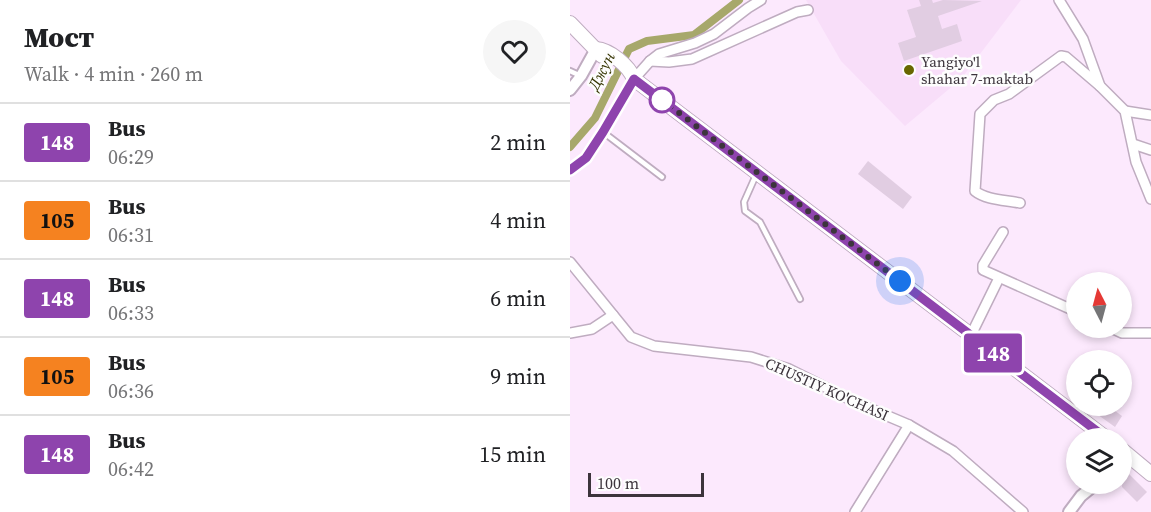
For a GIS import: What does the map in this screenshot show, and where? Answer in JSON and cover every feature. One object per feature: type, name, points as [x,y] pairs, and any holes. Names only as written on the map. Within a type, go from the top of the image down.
[{"type":"main road","points":[[570,23],[582,38],[631,76],[1093,428]]},
{"type":"main road","points":[[1132,461],[1149,469]]},
{"type":"street","points":[[570,170],[586,158],[603,132],[631,76],[659,54],[695,43],[714,34],[761,0]]},
{"type":"street","points":[[1059,0],[1083,39],[1100,86]]},
{"type":"street","points":[[650,61],[669,62],[692,59],[798,12],[808,10]]},
{"type":"street","points":[[570,90],[600,51]]},
{"type":"street","points":[[1020,203],[989,197],[975,191],[980,114],[994,100],[1009,94],[1061,56],[1066,57],[1100,86],[1125,111],[1136,162],[1151,199]]},
{"type":"street","points":[[1125,111],[1151,115]]},
{"type":"street","points":[[1133,144],[1151,150]]},
{"type":"street","points":[[1003,232],[982,266],[985,271],[1066,307]]},
{"type":"street","name":"CHUSTIY KO'CHASI","points":[[570,262],[631,337],[654,346],[751,357],[789,369],[909,425],[953,451],[1023,512]]},
{"type":"street","points":[[971,335],[999,278]]},
{"type":"street","points":[[570,333],[592,329],[613,315]]},
{"type":"street","points":[[1132,333],[1151,333]]},
{"type":"street","points":[[855,512],[909,425]]},
{"type":"street","points":[[1069,512],[1083,494]]},
{"type":"lane","points":[[570,71],[581,76]]},
{"type":"lane","points":[[603,132],[662,177]]},
{"type":"lane","points":[[757,172],[744,202],[745,211],[760,222],[800,299]]},
{"type":"shaded area","name":"Yangiyo'l shahar 7-maktab","points":[[806,0],[1021,0],[961,79],[905,126],[841,61]]},
{"type":"building","points":[[919,0],[932,0],[933,3],[943,0],[982,1],[938,16],[942,29],[957,24],[962,41],[904,61],[898,43],[916,37],[907,10],[921,6]]},
{"type":"building","points":[[868,161],[912,197],[903,209],[858,174]]},
{"type":"building","points":[[1100,416],[1122,416],[1115,427]]},
{"type":"building","points":[[1132,477],[1147,492],[1137,502],[1129,494],[1132,494]]},
{"type":"waterway","name":"Джун","points":[[570,147],[595,118],[629,49],[647,41],[694,35],[739,0]]},
{"type":"bus line","name":"148","points":[[570,170],[586,158],[634,79],[1093,428]]},
{"type":"place","name":"Yangiyo'l shahar 7-maktab","points":[[909,70]]},
{"type":"route","points":[[662,100],[900,281]]}]
